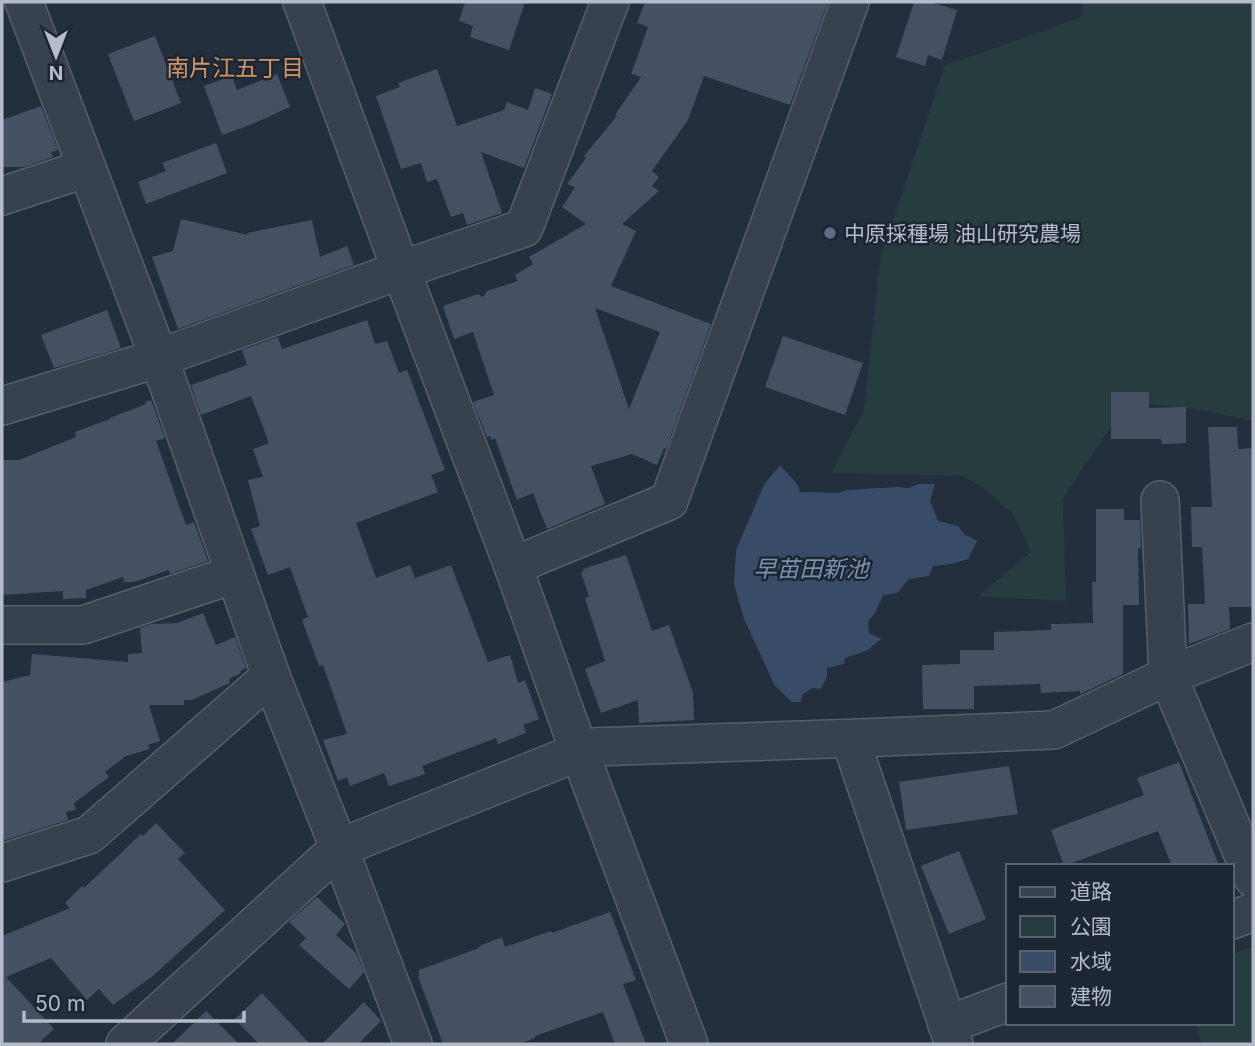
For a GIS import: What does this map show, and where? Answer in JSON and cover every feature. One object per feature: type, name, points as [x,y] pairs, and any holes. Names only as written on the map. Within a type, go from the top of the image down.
[{"type":"street","points":[[24,2],[159,358],[271,676],[413,1044]]},
{"type":"street","points":[[302,2],[689,1044]]},
{"type":"street","points":[[2,406],[159,358],[524,228],[610,2]]},
{"type":"street","points":[[513,566],[669,501],[850,2]]},
{"type":"street","points":[[2,196],[87,168]]},
{"type":"street","points":[[1160,500],[1168,676],[1253,878]]},
{"type":"street","points":[[2,625],[83,625],[235,574]]},
{"type":"street","points":[[125,1044],[339,848],[579,751],[591,747],[1054,730],[1168,676],[1253,642]]},
{"type":"street","points":[[2,863],[89,835],[271,676]]},
{"type":"street","points":[[860,738],[855,753],[950,1034],[1006,1003]]},
{"type":"street","points":[[1234,919],[1253,912]]},
{"type":"green space","points":[[1084,2],[1253,2],[1253,421],[1206,411],[1128,401],[1063,499],[1066,601],[978,596],[1031,552],[1012,513],[980,486],[963,476],[831,473],[864,410],[880,259],[945,65],[1080,18]]},
{"type":"green space","points":[[1253,947],[1253,1044],[1202,1044],[1195,1025],[1234,1025],[1234,953]]},
{"type":"water","name":"早苗田新池","points":[[780,465],[797,484],[800,492],[838,493],[847,490],[909,488],[919,484],[935,484],[930,501],[938,521],[958,526],[964,534],[977,541],[968,559],[933,566],[929,576],[909,579],[897,593],[883,595],[868,621],[869,633],[881,639],[868,650],[845,658],[844,664],[827,668],[827,676],[821,689],[812,688],[802,695],[801,702],[792,702],[775,686],[744,619],[734,584],[736,550],[764,485]]},
{"type":"building","points":[[465,2],[525,2],[509,50],[470,37],[473,26],[459,21]]},
{"type":"building","points":[[645,2],[828,2],[790,105],[704,76],[688,120],[652,171],[659,177],[652,186],[659,191],[622,224],[636,231],[611,286],[711,324],[666,449],[664,448],[657,465],[632,454],[591,466],[605,504],[547,529],[533,493],[517,500],[495,438],[491,440],[490,436],[487,437],[473,402],[494,395],[473,332],[454,339],[443,306],[478,294],[483,297],[487,291],[518,281],[515,275],[533,264],[529,257],[586,224],[562,207],[575,187],[567,184],[586,158],[584,156],[617,116],[615,115],[641,77],[631,74],[648,27],[637,23]],"holes":[[[595,308],[660,332],[629,409]]]},
{"type":"building","points":[[914,2],[930,2],[957,10],[942,60],[928,55],[925,66],[896,57]]},
{"type":"building","points":[[155,36],[181,103],[134,121],[108,54]]},
{"type":"building","points":[[437,69],[457,126],[504,110],[507,102],[528,110],[535,88],[552,94],[524,168],[481,152],[502,213],[467,225],[463,213],[451,217],[437,179],[427,182],[421,163],[401,169],[376,96],[400,87],[398,83]]},
{"type":"building","points":[[277,74],[290,107],[222,135],[204,86],[232,76],[237,90]]},
{"type":"building","points":[[41,106],[58,150],[51,152],[53,157],[24,167],[2,167],[2,120]]},
{"type":"building","points":[[216,143],[227,173],[146,204],[138,182],[166,171],[162,163]]},
{"type":"building","points":[[181,219],[248,235],[247,233],[312,220],[320,257],[347,246],[354,265],[178,329],[152,257],[173,251]]},
{"type":"building","points":[[107,310],[121,348],[54,368],[41,335]]},
{"type":"building","points":[[367,320],[375,344],[387,341],[399,373],[407,370],[445,470],[431,475],[438,492],[356,523],[376,578],[410,565],[415,578],[451,565],[488,662],[510,655],[518,683],[525,680],[539,719],[523,725],[526,733],[498,744],[496,738],[422,766],[425,774],[389,786],[384,773],[350,786],[347,777],[338,781],[323,740],[347,734],[323,665],[319,666],[302,620],[308,617],[290,567],[268,575],[251,529],[260,526],[248,480],[263,477],[253,449],[269,443],[251,396],[201,415],[191,385],[247,365],[242,350],[278,337],[282,349]]},
{"type":"building","points":[[783,336],[863,363],[845,415],[765,387]]},
{"type":"building","points":[[1111,392],[1149,392],[1149,408],[1186,407],[1186,443],[1162,444],[1161,439],[1111,439]]},
{"type":"building","points":[[151,400],[165,438],[156,441],[186,525],[194,522],[208,561],[170,574],[169,570],[134,582],[124,582],[123,577],[86,590],[86,598],[63,599],[63,591],[2,595],[2,460],[19,460],[76,437],[75,432]]},
{"type":"building","points":[[1208,427],[1237,427],[1238,449],[1253,448],[1253,607],[1229,607],[1230,629],[1189,644],[1188,604],[1205,604],[1202,547],[1192,547],[1191,507],[1212,507]]},
{"type":"building","points":[[1096,509],[1124,509],[1124,520],[1140,520],[1139,605],[1123,605],[1123,674],[1080,694],[1080,691],[1041,693],[1040,684],[974,686],[974,709],[923,709],[922,665],[960,664],[960,650],[994,650],[994,632],[1051,630],[1051,624],[1093,623]]},
{"type":"building","points":[[626,555],[652,631],[669,625],[693,693],[694,720],[639,723],[638,700],[601,713],[585,669],[605,661],[585,598],[589,597],[581,572]]},
{"type":"building","points":[[203,613],[216,645],[235,637],[246,668],[229,679],[230,683],[192,700],[184,700],[184,705],[149,705],[160,741],[148,745],[150,749],[126,756],[105,772],[109,777],[74,803],[76,810],[66,812],[68,820],[2,841],[2,682],[30,675],[32,654],[128,662],[128,654],[142,653],[140,628],[151,624],[177,623]]},
{"type":"building","points":[[1179,762],[1218,864],[1171,864],[1158,831],[1063,864],[1051,830],[1144,795],[1137,778]]},
{"type":"building","points":[[1009,766],[1018,814],[906,830],[899,782]]},
{"type":"building","points":[[156,823],[185,853],[178,859],[225,910],[154,975],[113,1005],[99,989],[87,1000],[51,958],[6,977],[54,1029],[38,1044],[2,1044],[2,936],[70,908],[65,903],[82,886],[84,888]]},
{"type":"building","points":[[959,851],[986,919],[949,934],[921,866]]},
{"type":"building","points":[[317,897],[345,924],[336,935],[356,953],[364,972],[349,989],[299,945],[306,938],[289,922]]},
{"type":"building","points":[[610,912],[636,980],[623,984],[646,1044],[615,1044],[603,1012],[519,1044],[443,1044],[419,979],[419,970],[502,937],[505,947]]},
{"type":"building","points":[[262,993],[310,1044],[259,1044],[235,1019]]},
{"type":"building","points":[[364,1002],[381,1021],[358,1044],[322,1044]]},
{"type":"building","points":[[206,1011],[239,1044],[172,1044]]},
{"type":"place","name":"中原採種場 油山研究農場","points":[[830,233]]},
{"type":"district","name":"南片江五丁目","points":[[235,68]]}]
